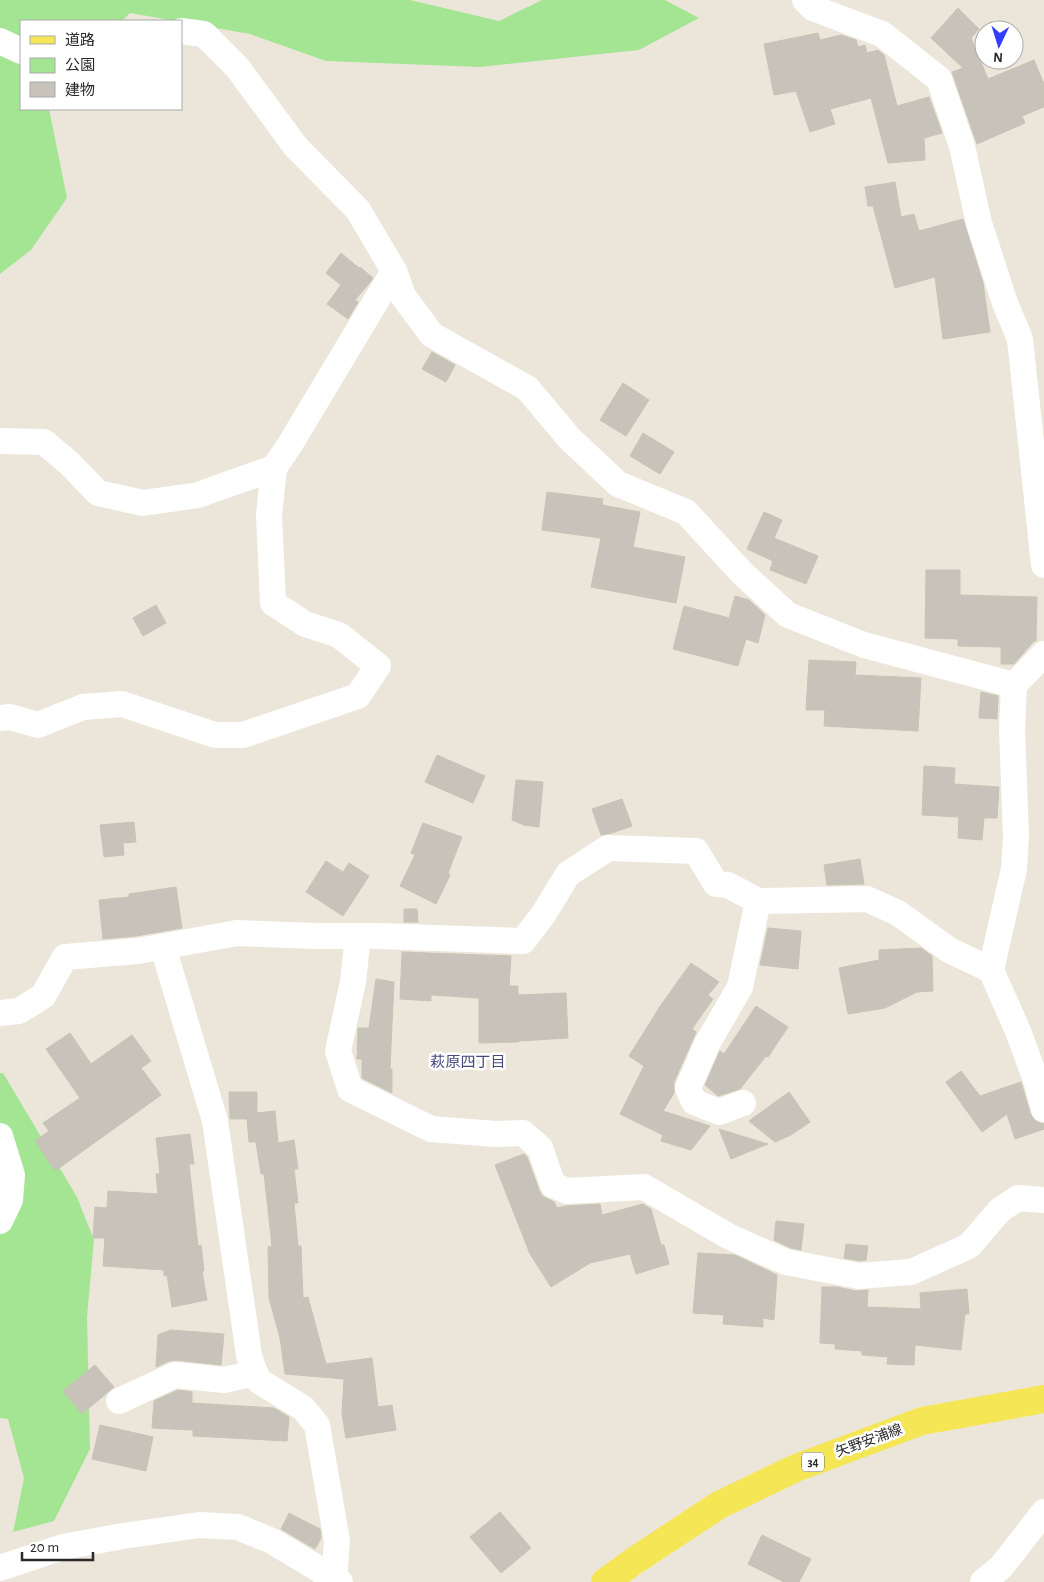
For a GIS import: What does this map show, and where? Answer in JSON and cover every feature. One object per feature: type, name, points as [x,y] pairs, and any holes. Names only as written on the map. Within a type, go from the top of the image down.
[{"type":"main road","name":"矢野安浦線","points":[[605,1582],[719,1505],[796,1468],[922,1421],[1044,1399]]},
{"type":"street","points":[[805,0],[813,8],[882,34],[939,79],[962,146],[979,223],[1005,303],[1020,339],[1044,565]]},
{"type":"street","points":[[182,31],[204,34],[237,67],[296,147],[358,210],[394,271],[402,296],[432,335],[527,388],[570,439],[618,484],[686,512],[743,574],[788,615],[864,644],[1014,685]]},
{"type":"street","points":[[0,41],[20,50]]},
{"type":"street","points":[[0,718],[10,718],[38,724],[83,707],[122,704],[215,735],[243,735],[358,696],[378,666],[339,636],[305,624],[273,603],[269,515],[274,468],[394,271]]},
{"type":"street","points":[[0,441],[44,442],[69,463],[98,493],[143,503],[198,494],[274,468]]},
{"type":"street","points":[[1044,654],[1014,685],[1012,730],[1016,837],[1014,869],[991,970],[1018,1031],[1037,1083],[1044,1109]]},
{"type":"street","points":[[0,1013],[19,1010],[44,996],[65,956],[138,951],[237,933],[523,941],[543,914],[568,874],[608,848],[696,851],[716,884],[728,885],[758,901],[867,899],[898,913],[949,950],[991,970]]},
{"type":"street","points":[[743,1103],[719,1112],[694,1102],[688,1088],[707,1044],[740,987],[758,901]]},
{"type":"street","points":[[358,936],[353,982],[338,1051],[350,1089],[431,1129],[496,1134],[523,1133],[540,1148],[553,1185],[566,1190],[644,1187],[728,1236],[786,1262],[858,1276],[911,1272],[969,1246],[1000,1210],[1018,1198],[1044,1200]]},
{"type":"street","points":[[162,947],[215,1120],[249,1355],[259,1381],[303,1408],[317,1425],[337,1541],[337,1580]]},
{"type":"street","points":[[0,1136],[12,1175],[10,1200],[0,1221]]},
{"type":"street","points":[[119,1401],[174,1375],[224,1380],[255,1373]]},
{"type":"street","points":[[983,1582],[1001,1567],[1044,1512]]},
{"type":"street","points":[[0,1568],[63,1547],[199,1525],[238,1528],[272,1541],[337,1580]]},
{"type":"green space","points":[[0,0],[410,0],[499,21],[542,0],[665,0],[699,18],[639,50],[480,67],[326,61],[250,34],[182,22],[182,20],[170,20],[130,13],[123,20],[20,20],[20,110],[49,110],[67,198],[31,250],[0,274]]},
{"type":"green space","points":[[0,1073],[3,1073],[77,1197],[94,1240],[87,1317],[90,1449],[54,1521],[13,1532],[24,1478],[8,1419],[0,1418]]},
{"type":"building","points":[[958,8],[974,24],[974,35],[971,38],[974,45],[974,70],[984,70],[988,79],[1010,70],[1024,70],[1024,64],[1034,60],[1044,84],[1044,107],[1022,116],[1025,123],[977,144],[952,72],[963,68],[931,38]]},
{"type":"building","points":[[818,33],[820,40],[841,35],[856,40],[858,47],[865,45],[867,53],[878,50],[884,55],[897,106],[929,97],[942,133],[924,138],[925,160],[888,163],[871,98],[830,109],[835,124],[810,132],[796,91],[774,95],[764,44]]},
{"type":"building","points":[[895,182],[901,217],[914,214],[919,231],[963,219],[983,283],[990,332],[943,339],[935,277],[895,288],[873,206],[868,206],[865,187]]},
{"type":"building","points":[[341,253],[373,278],[355,300],[358,302],[348,319],[327,304],[341,285],[326,273]]},
{"type":"building","points":[[432,352],[455,365],[446,382],[422,369]]},
{"type":"building","points":[[623,383],[649,400],[626,436],[600,420]]},
{"type":"building","points":[[643,433],[674,452],[660,474],[630,456]]},
{"type":"building","points":[[547,492],[603,499],[602,505],[640,512],[633,547],[685,557],[676,603],[591,587],[601,538],[542,530]]},
{"type":"building","points":[[764,512],[782,520],[774,538],[818,556],[806,584],[770,570],[773,561],[747,549]]},
{"type":"building","points":[[926,570],[960,570],[960,595],[1037,597],[1036,641],[1014,664],[1001,664],[1001,647],[958,646],[958,639],[925,638]]},
{"type":"building","points":[[735,596],[749,600],[765,615],[758,643],[746,639],[738,666],[673,649],[684,606],[729,618]]},
{"type":"building","points":[[156,605],[166,623],[143,636],[133,618]]},
{"type":"building","points":[[809,660],[856,662],[855,675],[921,678],[918,731],[824,726],[825,710],[806,710]]},
{"type":"building","points":[[981,692],[998,696],[997,719],[979,718]]},
{"type":"building","points":[[437,755],[485,776],[473,803],[425,782]]},
{"type":"building","points":[[924,766],[955,768],[954,784],[999,787],[997,818],[984,818],[982,840],[958,838],[959,817],[922,815]]},
{"type":"building","points":[[516,780],[543,782],[539,827],[524,825],[512,820]]},
{"type":"building","points":[[622,799],[632,826],[601,835],[592,809]]},
{"type":"building","points":[[134,822],[136,842],[123,843],[124,855],[104,857],[100,825]]},
{"type":"building","points":[[423,823],[462,837],[448,873],[450,875],[436,904],[400,886],[415,855],[411,853]]},
{"type":"building","points":[[860,859],[864,884],[827,885],[824,865]]},
{"type":"building","points":[[326,861],[343,872],[349,863],[369,876],[343,916],[306,892]]},
{"type":"building","points":[[176,887],[182,928],[136,936],[103,939],[99,900],[129,897],[129,894]]},
{"type":"building","points":[[404,909],[417,909],[418,922],[404,922]]},
{"type":"building","points":[[768,928],[801,931],[798,969],[760,965]]},
{"type":"building","points":[[921,948],[932,956],[933,991],[917,992],[885,1008],[848,1014],[839,968],[879,960],[879,950]]},
{"type":"building","points":[[402,952],[511,956],[509,986],[518,986],[518,995],[566,993],[568,1038],[479,1043],[479,998],[431,995],[431,1001],[400,999]]},
{"type":"building","points":[[691,963],[719,982],[708,995],[713,999],[692,1029],[696,1032],[674,1082],[674,1093],[663,1111],[710,1126],[691,1150],[661,1141],[663,1135],[620,1114],[644,1066],[629,1056],[661,1005]]},
{"type":"building","points":[[376,979],[394,982],[390,1069],[392,1069],[392,1093],[362,1078],[362,1059],[357,1059],[358,1028],[369,1028]]},
{"type":"building","points":[[756,1006],[788,1027],[768,1057],[766,1056],[740,1089],[718,1096],[705,1085],[720,1051],[724,1054]]},
{"type":"building","points":[[70,1033],[91,1064],[132,1035],[151,1061],[141,1068],[161,1095],[55,1171],[35,1141],[49,1131],[43,1123],[80,1098],[46,1049]]},
{"type":"building","points":[[961,1071],[980,1096],[1021,1082],[1030,1113],[1034,1120],[1044,1124],[1044,1129],[1015,1139],[1007,1114],[982,1132],[946,1082]]},
{"type":"building","points":[[229,1092],[257,1092],[257,1113],[275,1111],[278,1143],[294,1140],[298,1169],[294,1169],[298,1203],[294,1203],[298,1246],[301,1246],[303,1298],[308,1297],[326,1364],[372,1358],[378,1407],[392,1405],[396,1430],[346,1438],[342,1414],[344,1379],[285,1374],[280,1338],[269,1298],[268,1247],[272,1246],[264,1174],[261,1174],[256,1142],[249,1142],[247,1119],[230,1119]]},
{"type":"building","points":[[789,1092],[810,1122],[791,1135],[775,1142],[749,1121]]},
{"type":"building","points":[[719,1129],[768,1144],[731,1159]]},
{"type":"building","points":[[190,1134],[194,1164],[189,1164],[198,1246],[201,1245],[204,1271],[202,1271],[207,1300],[172,1307],[167,1275],[164,1276],[164,1270],[103,1266],[105,1238],[93,1238],[95,1207],[107,1208],[108,1191],[158,1194],[156,1174],[160,1174],[156,1138]]},
{"type":"building","points":[[524,1154],[527,1157],[542,1196],[554,1202],[557,1208],[600,1204],[602,1215],[643,1204],[651,1209],[661,1245],[664,1245],[669,1264],[636,1274],[630,1254],[590,1263],[551,1287],[530,1254],[495,1165]]},
{"type":"building","points":[[776,1221],[804,1224],[801,1250],[791,1248],[774,1240]]},
{"type":"building","points":[[846,1244],[868,1246],[866,1260],[860,1261],[844,1258]]},
{"type":"building","points":[[698,1253],[735,1255],[777,1275],[774,1320],[763,1318],[763,1327],[723,1324],[724,1315],[693,1313]]},
{"type":"building","points":[[822,1287],[837,1287],[856,1291],[868,1290],[867,1307],[921,1309],[920,1293],[967,1289],[969,1314],[965,1314],[961,1350],[915,1345],[914,1365],[887,1364],[888,1357],[862,1355],[862,1351],[835,1349],[835,1344],[820,1343]]},
{"type":"building","points":[[171,1330],[224,1334],[221,1365],[176,1360],[156,1367],[158,1335]]},
{"type":"building","points":[[95,1365],[114,1387],[82,1414],[63,1391]]},
{"type":"building","points":[[178,1390],[192,1392],[192,1403],[274,1408],[289,1417],[287,1441],[193,1436],[193,1430],[152,1428],[154,1401]]},
{"type":"building","points":[[100,1425],[153,1437],[146,1471],[92,1459]]},
{"type":"building","points":[[500,1512],[531,1548],[501,1573],[470,1537]]},
{"type":"building","points":[[289,1513],[320,1529],[321,1538],[315,1549],[281,1529]]},
{"type":"building","points":[[762,1535],[811,1559],[799,1582],[784,1582],[748,1564]]},
{"type":"district","name":"萩原四丁目","points":[[468,1062]]}]
